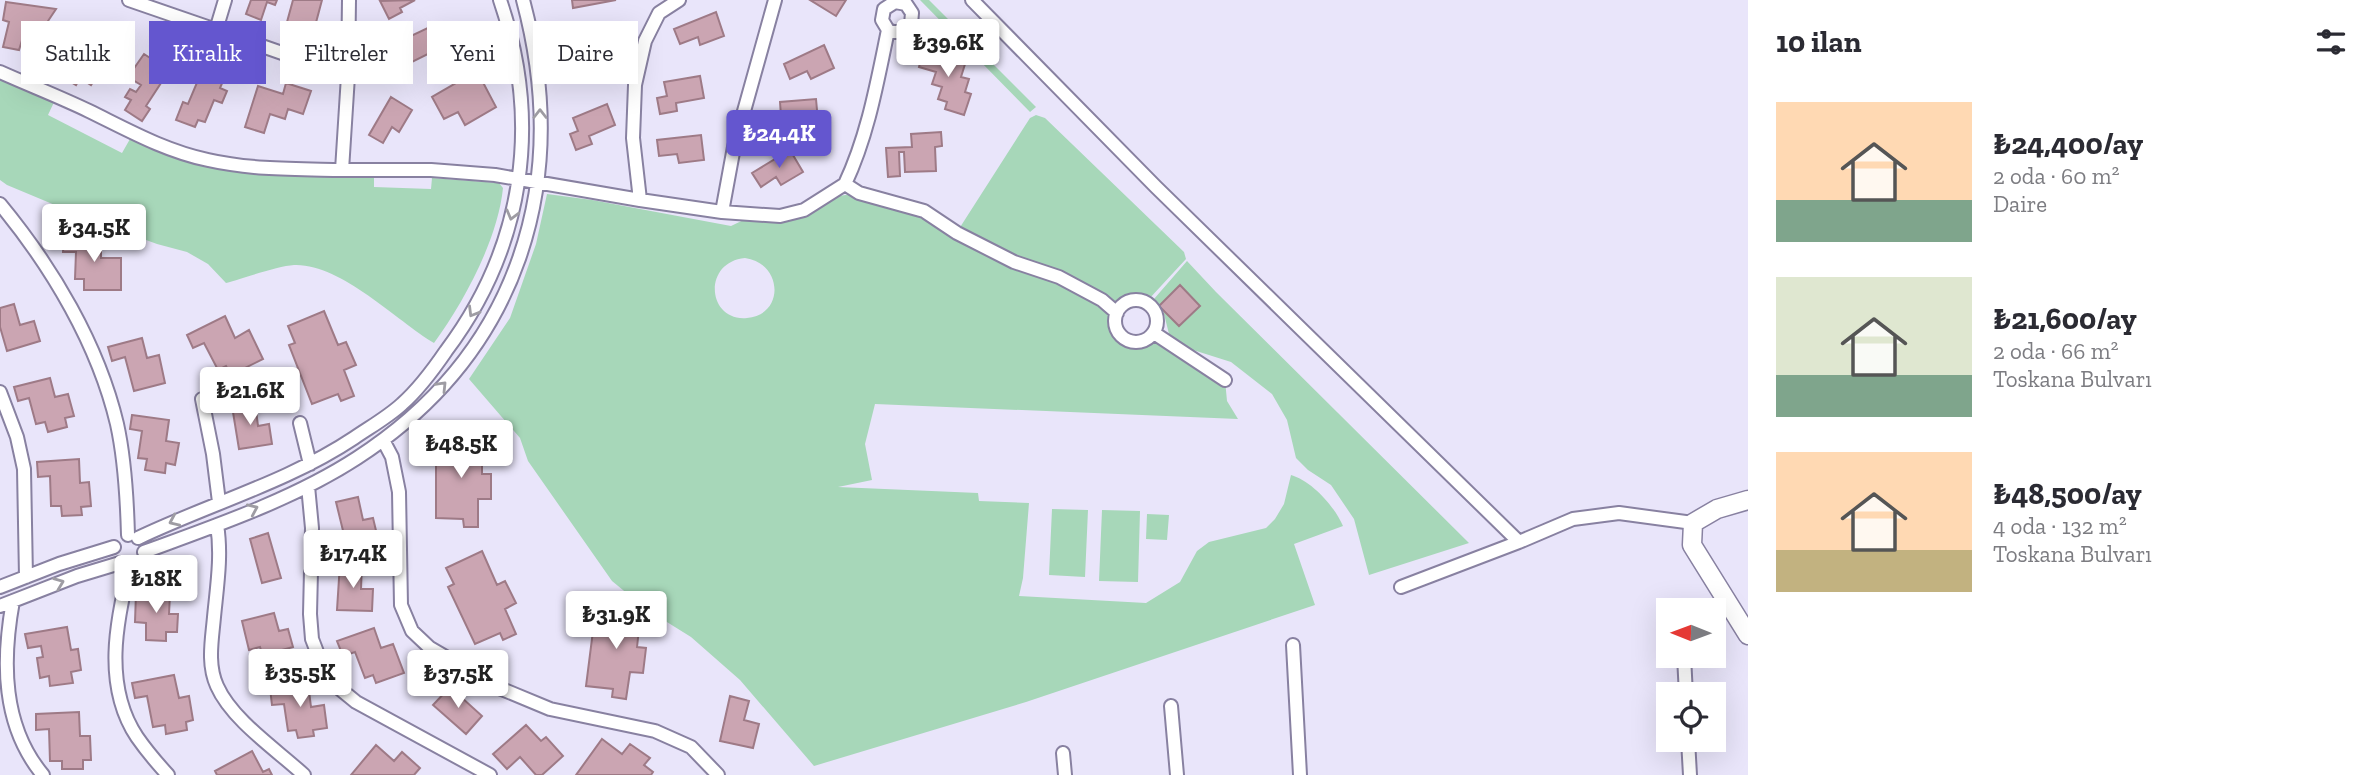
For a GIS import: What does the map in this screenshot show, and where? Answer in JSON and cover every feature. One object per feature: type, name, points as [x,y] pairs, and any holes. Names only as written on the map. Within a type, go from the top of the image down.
[{"type":"main road","points":[[1748,500],[1717,509],[1693,523],[1692,545],[1748,635]]},
{"type":"street","points":[[129,0],[190,21]]},
{"type":"street","points":[[219,21],[225,0]]},
{"type":"street","points":[[349,0],[349,21]]},
{"type":"street","points":[[125,565],[114,556],[114,547],[119,539],[133,537],[310,464],[353,439],[401,405],[429,375],[476,308],[490,281],[513,216],[520,179],[522,127],[519,81],[512,33],[500,0]]},
{"type":"street","points":[[144,552],[217,525],[308,486],[357,458],[408,422],[450,377],[493,318],[519,257],[539,182],[540,93],[533,38],[523,0]]},
{"type":"street","points":[[640,200],[633,138],[635,85],[645,40],[659,13],[679,0]]},
{"type":"street","points":[[722,212],[734,147],[775,0]]},
{"type":"street","points":[[972,0],[1156,187],[1519,542]]},
{"type":"street","points":[[0,72],[147,141],[209,161],[248,167],[431,170],[495,175],[722,212],[780,216],[803,210],[845,184],[865,131],[888,30]]},
{"type":"street","points":[[342,170],[347,84]]},
{"type":"street","points":[[845,184],[859,192],[924,211],[957,233],[1013,262],[1059,277],[1102,300],[1116,313]]},
{"type":"street","points":[[0,204],[64,294],[108,391],[122,452],[133,537]]},
{"type":"street","points":[[1140,300],[1147,303],[1156,313],[1157,327],[1154,333],[1143,341],[1130,342],[1124,339],[1116,327],[1116,313],[1126,302],[1140,300]]},
{"type":"street","points":[[1154,333],[1225,380]]},
{"type":"street","points":[[0,392],[17,437],[24,469],[26,577]]},
{"type":"street","points":[[202,400],[214,454],[219,502]]},
{"type":"street","points":[[300,423],[310,464]]},
{"type":"street","points":[[383,440],[391,457],[399,492],[401,605],[412,631],[430,648],[497,687],[550,709],[655,731],[691,747],[718,775]]},
{"type":"street","points":[[308,486],[312,528],[310,614],[312,639],[322,665],[334,684],[356,702],[490,775]]},
{"type":"street","points":[[1401,587],[1573,519],[1619,513],[1693,523]]},
{"type":"street","points":[[217,525],[220,540],[211,662],[218,687],[235,711],[257,734],[304,775]]},
{"type":"street","points":[[0,606],[77,576],[140,562],[144,552],[142,542],[133,537]]},
{"type":"street","points":[[0,587],[59,564],[114,547]]},
{"type":"street","points":[[125,565],[115,664],[117,689],[125,715],[136,736],[168,775]]},
{"type":"street","points":[[13,601],[5,657],[9,701],[19,734],[34,765],[43,775]]},
{"type":"street","points":[[1293,645],[1300,775]]},
{"type":"street","points":[[1171,706],[1177,775]]},
{"type":"street","points":[[1689,752],[1690,775]]},
{"type":"street","points":[[1063,753],[1065,775]]},
{"type":"green space","points":[[920,0],[929,0],[1036,107],[1030,112]]},
{"type":"green space","points":[[0,77],[55,100],[48,115],[122,153],[130,139],[195,164],[317,177],[374,177],[374,187],[431,189],[432,178],[499,183],[503,188],[500,208],[478,269],[457,309],[434,343],[367,295],[330,273],[294,265],[226,283],[208,264],[187,252],[86,218],[7,185],[0,180]]},
{"type":"green space","points":[[1036,115],[1045,118],[1184,252],[1186,259],[1149,299],[1134,298],[1112,303],[1116,327],[1122,338],[1132,342],[1144,340],[1154,333],[1225,380],[1227,401],[1238,419],[875,404],[865,444],[872,480],[838,487],[978,493],[979,501],[1029,503],[1019,596],[1146,603],[1180,582],[1197,551],[1209,542],[1266,528],[1284,504],[1291,475],[1307,483],[1322,496],[1343,526],[1294,544],[1315,605],[1026,702],[814,766],[740,680],[691,637],[646,609],[612,581],[528,461],[520,438],[469,379],[510,318],[536,244],[547,194],[731,226],[754,215],[780,216],[825,198],[859,193],[887,199],[957,232],[1030,118]],"holes":[[[745,258],[758,262],[767,269],[772,278],[773,299],[768,308],[759,315],[734,317],[724,311],[717,302],[716,280],[731,262]]]},
{"type":"green space","points":[[1187,261],[1469,543],[1369,575],[1354,519],[1331,485],[1308,470],[1296,458],[1287,420],[1272,394],[1231,362],[1190,349],[1169,334],[1163,310],[1154,299]]},
{"type":"green space","points":[[1052,509],[1088,510],[1085,577],[1049,575]]},
{"type":"green space","points":[[1102,510],[1140,511],[1138,582],[1099,581]]},
{"type":"green space","points":[[1147,514],[1169,515],[1167,540],[1146,539]]},
{"type":"building","points":[[251,0],[277,0],[275,5],[267,2],[261,20],[246,14]]},
{"type":"building","points":[[293,0],[322,0],[316,21],[287,21]]},
{"type":"building","points":[[415,0],[400,8],[402,12],[389,19],[380,1]]},
{"type":"building","points":[[572,0],[616,0],[573,8]]},
{"type":"building","points":[[810,0],[846,0],[836,16]]},
{"type":"building","points":[[6,2],[56,9],[48,21],[21,21],[19,50],[3,47],[9,22],[3,20]]},
{"type":"building","points":[[716,12],[724,36],[700,45],[698,37],[680,44],[674,29]]},
{"type":"building","points":[[427,28],[427,54],[413,62],[413,35]]},
{"type":"building","points":[[824,45],[834,68],[811,79],[807,71],[790,79],[784,64]]},
{"type":"building","points":[[924,48],[966,61],[961,77],[969,79],[965,92],[971,94],[964,115],[945,109],[947,102],[938,99],[942,87],[932,84],[936,72],[919,67]]},
{"type":"building","points":[[144,54],[149,57],[149,84],[160,84],[146,106],[150,109],[142,121],[125,110],[131,100],[125,97],[130,89],[136,92],[141,85],[135,81],[135,67]]},
{"type":"building","points":[[700,76],[704,98],[676,103],[677,111],[660,114],[657,98],[667,96],[664,82]]},
{"type":"building","points":[[196,84],[222,84],[220,88],[227,91],[222,103],[214,100],[205,122],[198,120],[195,127],[176,120],[183,102],[188,104]]},
{"type":"building","points":[[286,84],[311,91],[303,114],[288,109],[285,119],[270,114],[264,133],[245,127],[258,86],[283,94]]},
{"type":"building","points":[[454,84],[484,84],[496,107],[465,125],[458,112],[444,119],[432,97]]},
{"type":"building","points":[[391,97],[412,110],[399,132],[392,127],[383,143],[369,135]]},
{"type":"building","points":[[816,99],[818,121],[789,124],[790,132],[773,133],[771,116],[781,116],[780,102]]},
{"type":"building","points":[[607,104],[615,125],[589,136],[592,144],[576,150],[570,134],[578,131],[573,118]]},
{"type":"building","points":[[941,132],[942,146],[935,147],[936,171],[905,172],[904,152],[899,152],[900,176],[888,177],[886,148],[912,147],[911,134]]},
{"type":"building","points":[[701,135],[704,160],[679,163],[677,154],[659,156],[657,140]]},
{"type":"building","points":[[790,150],[803,172],[781,185],[776,177],[761,187],[752,173]]},
{"type":"building","points":[[64,237],[101,238],[101,258],[121,258],[121,290],[84,290],[84,279],[75,279],[76,252],[63,252]]},
{"type":"building","points":[[1180,285],[1200,306],[1179,326],[1159,306]]},
{"type":"building","points":[[14,304],[20,325],[34,321],[40,341],[7,351],[0,327],[0,308]]},
{"type":"building","points":[[324,311],[338,345],[346,342],[356,365],[344,370],[354,396],[341,401],[338,394],[312,404],[289,345],[295,343],[288,326]]},
{"type":"building","points":[[225,316],[235,338],[249,330],[263,359],[231,375],[226,366],[218,370],[204,343],[193,348],[187,335]]},
{"type":"building","points":[[142,338],[147,358],[159,355],[165,383],[134,391],[125,357],[112,361],[108,347]]},
{"type":"building","points":[[50,378],[55,397],[68,394],[74,416],[65,418],[67,427],[48,432],[45,422],[36,424],[29,398],[18,401],[14,387]]},
{"type":"building","points":[[255,402],[258,426],[269,424],[272,444],[239,449],[232,406]]},
{"type":"building","points":[[132,415],[169,420],[166,441],[179,443],[175,465],[166,463],[165,473],[145,470],[147,459],[138,458],[142,431],[130,429]]},
{"type":"building","points":[[443,437],[482,437],[482,474],[491,474],[491,499],[478,499],[478,527],[464,527],[463,519],[436,518],[436,455],[443,455]]},
{"type":"building","points":[[79,459],[80,483],[89,482],[91,506],[81,507],[82,515],[62,516],[61,506],[51,506],[50,476],[38,477],[37,462]]},
{"type":"building","points":[[358,497],[363,520],[373,518],[378,539],[347,547],[336,502]]},
{"type":"building","points":[[268,533],[281,578],[262,583],[250,539]]},
{"type":"building","points":[[482,551],[497,585],[505,581],[516,603],[505,609],[516,634],[503,640],[500,633],[475,644],[448,587],[454,584],[446,568]]},
{"type":"building","points":[[340,563],[362,564],[361,589],[373,589],[372,611],[337,610]]},
{"type":"building","points":[[136,593],[170,594],[169,614],[178,614],[177,632],[166,632],[166,641],[146,640],[146,623],[135,622]]},
{"type":"building","points":[[603,606],[641,611],[637,647],[646,648],[643,673],[630,672],[626,699],[612,697],[613,689],[586,686],[594,623],[600,624]]},
{"type":"building","points":[[274,613],[279,631],[288,629],[293,647],[282,650],[284,658],[265,664],[260,647],[249,650],[242,621]]},
{"type":"building","points":[[67,627],[71,650],[78,649],[81,670],[71,672],[73,683],[50,686],[49,676],[40,678],[37,658],[43,657],[41,646],[28,648],[25,634]]},
{"type":"building","points":[[374,628],[381,648],[393,644],[404,673],[376,683],[373,675],[365,678],[355,652],[343,656],[337,641]]},
{"type":"building","points":[[174,675],[179,698],[189,696],[193,720],[186,722],[187,730],[166,734],[165,725],[153,727],[147,696],[135,698],[132,683]]},
{"type":"building","points":[[308,683],[311,707],[324,705],[327,728],[313,730],[314,736],[298,738],[296,730],[288,731],[284,704],[272,705],[270,688]]},
{"type":"building","points":[[450,687],[482,716],[466,734],[433,705]]},
{"type":"building","points":[[730,696],[749,701],[744,720],[759,724],[753,748],[720,741]]},
{"type":"building","points":[[79,712],[80,736],[90,736],[91,760],[83,760],[83,769],[62,769],[62,761],[50,761],[49,729],[36,730],[36,714]]},
{"type":"building","points":[[526,725],[541,741],[546,737],[563,756],[542,775],[536,775],[520,757],[507,769],[493,754]]},
{"type":"building","points":[[602,739],[622,754],[630,744],[650,758],[644,765],[653,772],[651,775],[576,775]]},
{"type":"building","points":[[376,745],[394,761],[402,752],[420,768],[414,775],[351,775]]},
{"type":"building","points":[[252,751],[263,772],[269,769],[272,775],[217,775],[215,771]]}]
